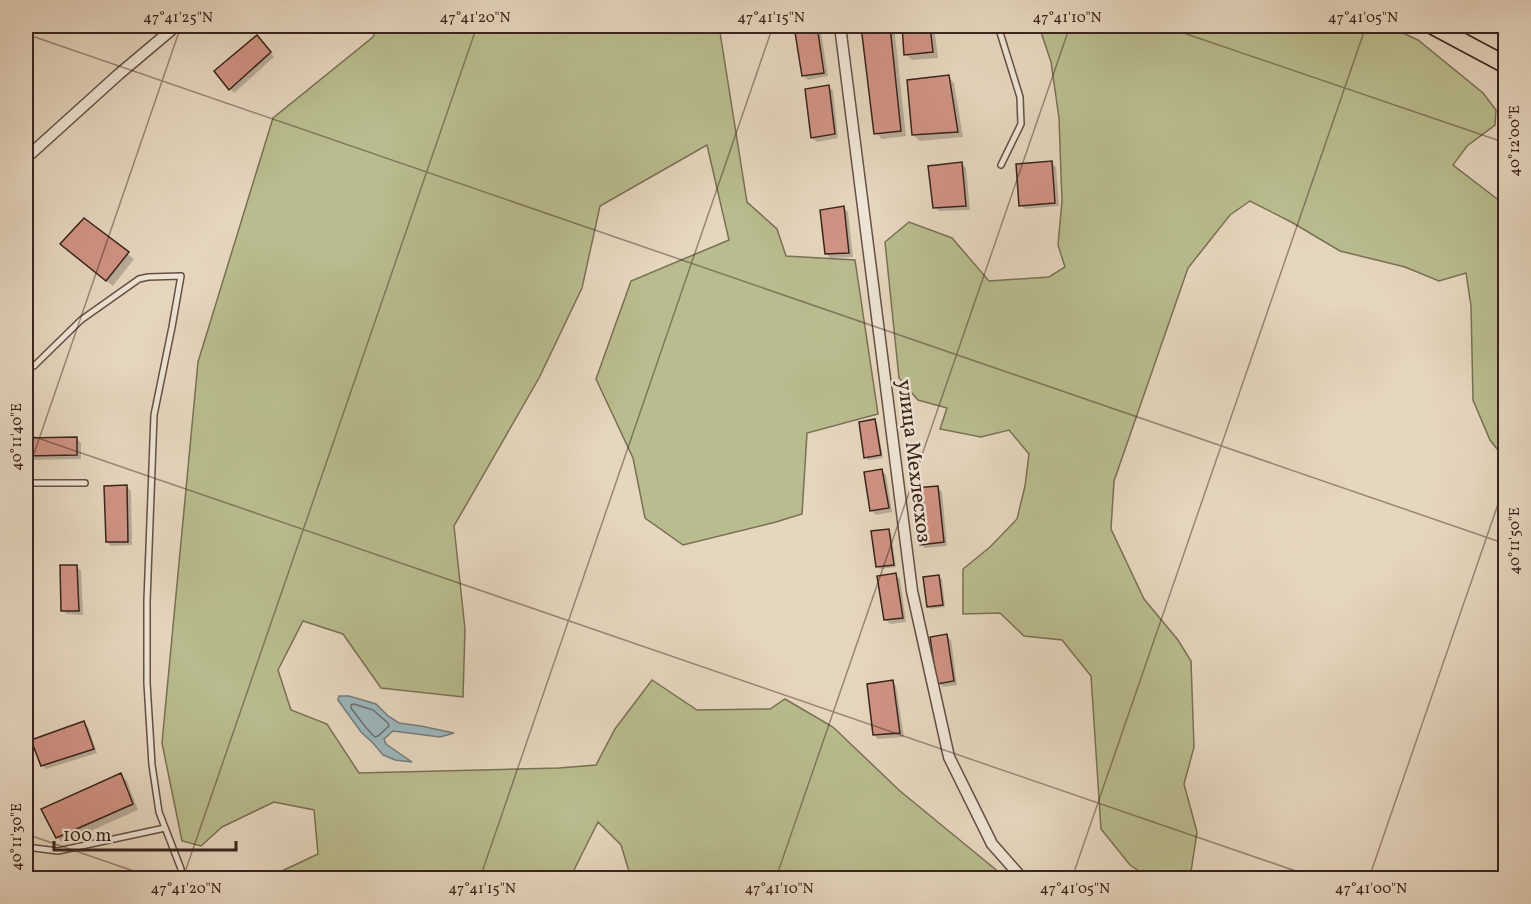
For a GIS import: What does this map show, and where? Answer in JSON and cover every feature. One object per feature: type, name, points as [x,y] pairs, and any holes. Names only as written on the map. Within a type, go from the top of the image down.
[{"type":"main road","points":[[1433,26],[1506,65]]},
{"type":"street","points":[[26,158],[176,26]]},
{"type":"street","name":"улица Мехлесхоз","points":[[840,26],[912,591],[949,757],[992,844],[1022,879]]},
{"type":"lane","points":[[998,26],[1020,97],[1021,124],[1001,165]]},
{"type":"lane","points":[[26,366],[34,366],[81,320],[139,279],[181,276],[154,415],[147,601],[147,682],[152,765],[159,812],[181,869],[181,879]]},
{"type":"lane","points":[[26,483],[85,483]]},
{"type":"lane","points":[[26,847],[58,850],[165,828]]},
{"type":"green space","points":[[378,26],[719,26],[747,202],[777,229],[786,256],[855,260],[878,414],[807,433],[802,514],[683,545],[645,518],[633,458],[596,379],[631,281],[729,240],[707,145],[600,206],[582,288],[539,378],[454,526],[465,629],[463,697],[381,688],[343,634],[303,621],[278,670],[291,710],[327,724],[359,773],[596,765],[615,729],[652,680],[697,710],[770,709],[785,699],[833,727],[900,791],[1006,878],[631,878],[621,845],[598,822],[570,878],[267,878],[318,854],[314,810],[274,802],[222,827],[201,846],[182,841],[162,743],[198,362],[273,118],[373,37]]},
{"type":"green space","points":[[1039,26],[1388,26],[1418,40],[1483,93],[1496,110],[1495,125],[1467,146],[1453,165],[1505,205],[1505,459],[1490,440],[1473,400],[1471,306],[1466,273],[1439,281],[1405,267],[1340,251],[1250,201],[1230,215],[1188,268],[1114,481],[1111,529],[1144,599],[1178,640],[1191,661],[1194,747],[1184,784],[1197,832],[1190,878],[1149,878],[1130,865],[1101,829],[1091,676],[1062,640],[1024,636],[1000,613],[963,614],[963,569],[990,547],[1017,519],[1025,486],[1029,454],[1009,430],[981,437],[940,429],[947,408],[918,400],[899,378],[885,242],[909,222],[952,238],[989,281],[1049,277],[1065,267],[1058,245],[1062,201],[1059,118],[1051,62]]},
{"type":"water","points":[[339,696],[349,696],[376,704],[399,723],[454,733],[440,737],[393,731],[384,739],[386,744],[412,762],[395,760],[383,755],[361,732],[338,700]]},
{"type":"building","points":[[794,26],[817,26],[824,73],[802,76]]},
{"type":"building","points":[[861,26],[890,26],[901,131],[874,134]]},
{"type":"building","points":[[902,26],[930,26],[933,52],[904,55]]},
{"type":"building","points":[[257,35],[271,52],[229,90],[214,71]]},
{"type":"building","points":[[949,75],[958,132],[912,135],[907,80]]},
{"type":"building","points":[[829,85],[835,134],[811,138],[805,89]]},
{"type":"building","points":[[1052,161],[1055,203],[1019,206],[1016,164]]},
{"type":"building","points":[[962,162],[966,206],[933,208],[928,166]]},
{"type":"building","points":[[844,206],[849,253],[825,254],[820,210]]},
{"type":"building","points":[[84,218],[129,252],[106,281],[60,244]]},
{"type":"building","points":[[875,419],[881,455],[864,458],[859,422]]},
{"type":"building","points":[[77,437],[77,455],[26,456],[26,438]]},
{"type":"building","points":[[882,469],[889,508],[870,511],[864,472]]},
{"type":"building","points":[[127,485],[128,542],[106,542],[104,486]]},
{"type":"building","points":[[938,486],[944,542],[920,545],[914,488]]},
{"type":"building","points":[[889,529],[894,565],[876,567],[871,531]]},
{"type":"building","points":[[60,565],[77,565],[79,611],[61,611]]},
{"type":"building","points":[[896,573],[903,618],[884,620],[877,576]]},
{"type":"building","points":[[939,575],[943,605],[927,607],[923,577]]},
{"type":"building","points":[[947,634],[954,681],[937,684],[930,637]]},
{"type":"building","points":[[893,680],[900,733],[873,735],[867,684]]},
{"type":"building","points":[[84,721],[94,749],[41,766],[31,740]]},
{"type":"building","points":[[121,773],[133,804],[56,838],[41,809]]}]
